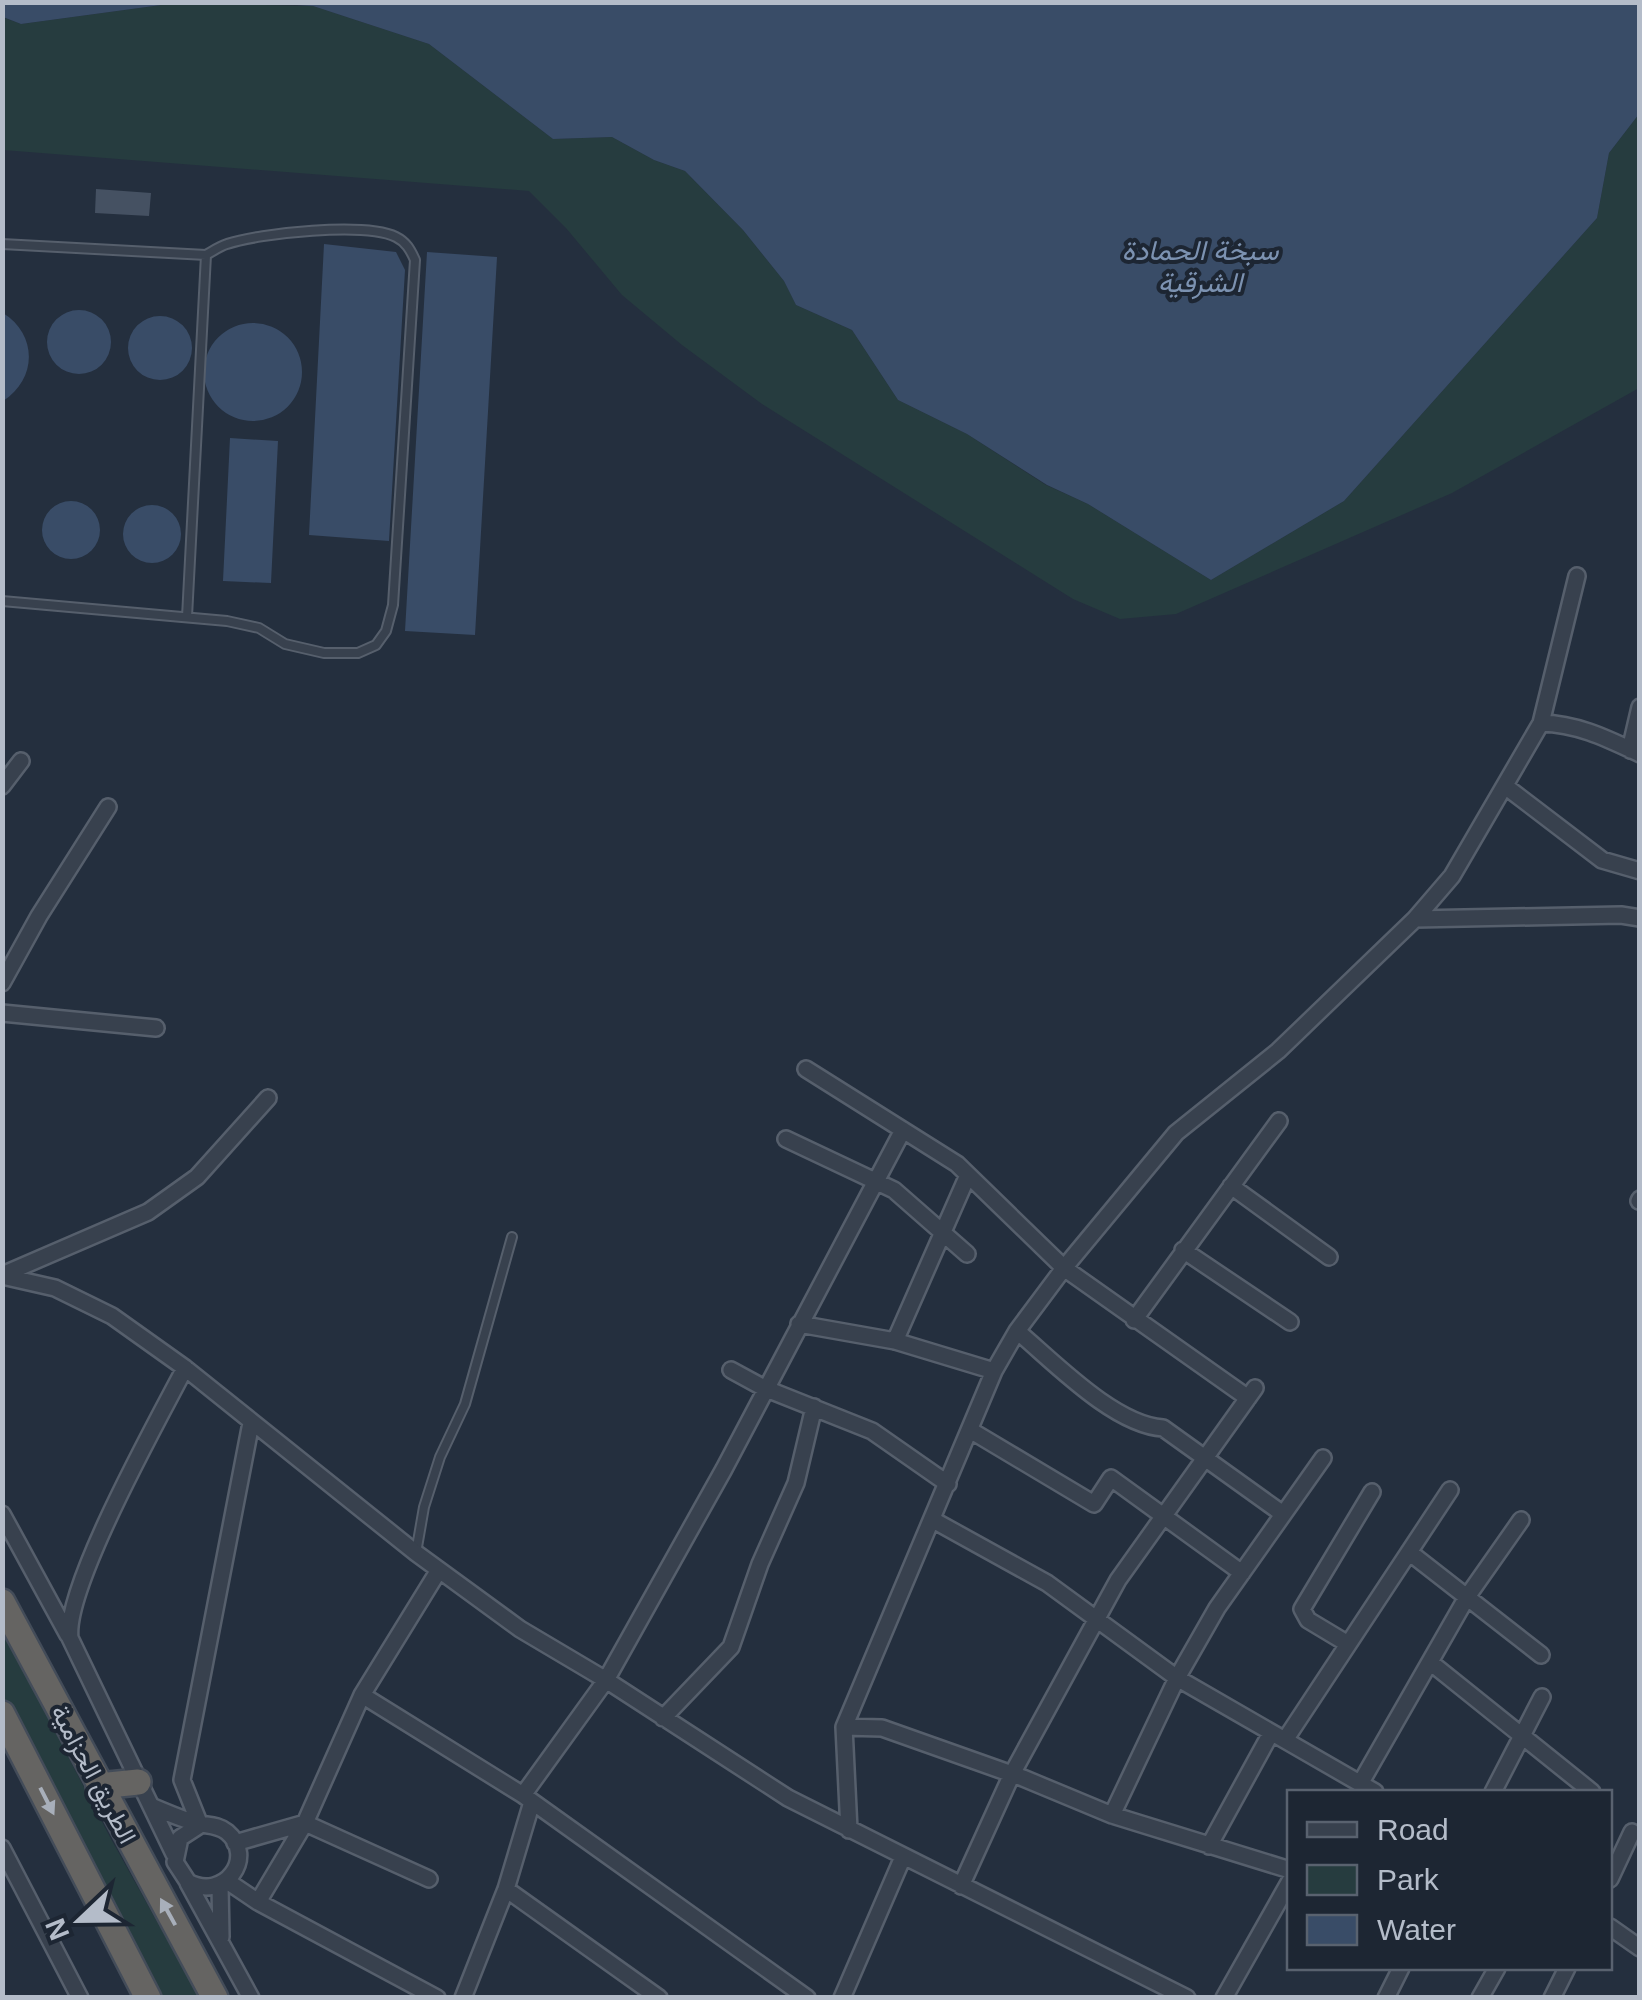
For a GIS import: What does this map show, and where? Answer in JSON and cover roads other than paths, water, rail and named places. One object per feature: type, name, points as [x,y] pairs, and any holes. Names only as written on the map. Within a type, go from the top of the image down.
[{"type":"highway","name":"الطريق الحزامية","points":[[2,1602],[215,1998]]},
{"type":"highway","points":[[2,1714],[148,1998]]},
{"type":"highway","points":[[99,1786],[138,1782]]},
{"type":"street","points":[[850,1830],[844,1727],[994,1371],[1017,1331],[1176,1133],[1278,1051],[1415,920],[1452,876],[1541,723],[1577,576]]},
{"type":"street","points":[[1541,723],[1566,724],[1592,732],[1635,752],[1640,707]]},
{"type":"street","points":[[2,786],[21,761]]},
{"type":"street","points":[[1504,786],[1602,860],[1640,871]]},
{"type":"street","points":[[2,983],[108,807]]},
{"type":"street","points":[[1415,920],[1620,914],[1640,918]]},
{"type":"street","points":[[2,1013],[156,1028]]},
{"type":"street","points":[[806,1069],[968,1174],[1064,1268],[1134,1320],[1252,1393],[1118,1580],[1096,1617],[1012,1774],[962,1886]]},
{"type":"street","points":[[2,1276],[148,1212],[197,1177],[268,1098]]},
{"type":"street","points":[[1134,1320],[1279,1121]]},
{"type":"street","points":[[463,1998],[506,1889],[528,1799],[606,1680],[724,1469],[902,1130]]},
{"type":"street","points":[[786,1138],[877,1179],[966,1254]]},
{"type":"street","points":[[894,1340],[968,1174]]},
{"type":"street","points":[[1231,1186],[1329,1257]]},
{"type":"street","points":[[1183,1250],[1290,1322]]},
{"type":"street","points":[[2,1276],[56,1288],[91,1304],[185,1368],[520,1630],[606,1680],[788,1798],[1187,1998]]},
{"type":"street","points":[[799,1324],[894,1340],[994,1371]]},
{"type":"street","points":[[1017,1331],[1098,1398],[1143,1427],[1163,1428],[1283,1514]]},
{"type":"street","points":[[70,1638],[78,1595],[107,1525],[185,1368]]},
{"type":"street","points":[[731,1370],[764,1388],[872,1431],[948,1484]]},
{"type":"street","points":[[663,1718],[731,1647],[760,1564],[796,1483],[814,1407]]},
{"type":"street","points":[[200,1825],[182,1780],[251,1423]]},
{"type":"street","points":[[970,1430],[1094,1504],[1110,1478],[1242,1573]]},
{"type":"street","points":[[1112,1815],[1178,1678],[1217,1608],[1323,1458]]},
{"type":"street","points":[[1210,1846],[1278,1736],[1348,1644],[1450,1490]]},
{"type":"street","points":[[1348,1644],[1308,1620],[1302,1609],[1372,1492]]},
{"type":"street","points":[[2,1514],[70,1638],[174,1854],[178,1870],[251,1998]]},
{"type":"street","points":[[933,1520],[1047,1583],[1178,1678],[1371,1790]]},
{"type":"street","points":[[1340,1790],[1353,1780],[1467,1598],[1521,1520]]},
{"type":"street","points":[[1409,1552],[1541,1655]]},
{"type":"street","points":[[258,1902],[306,1823],[362,1694],[439,1570]]},
{"type":"street","points":[[1430,1662],[1589,1790]]},
{"type":"street","points":[[362,1694],[528,1799],[807,1998]]},
{"type":"street","points":[[1493,1790],[1542,1697]]},
{"type":"street","points":[[844,1727],[882,1728],[1112,1815],[1287,1869]]},
{"type":"street","points":[[151,1806],[224,1830],[235,1842],[238,1859],[223,1883],[221,1941]]},
{"type":"street","points":[[235,1842],[306,1823],[429,1879]]},
{"type":"street","points":[[174,1854],[180,1838],[200,1825]]},
{"type":"street","points":[[1612,1875],[1632,1832]]},
{"type":"street","points":[[2,1848],[80,1998]]},
{"type":"street","points":[[842,1998],[903,1857]]},
{"type":"street","points":[[188,1882],[204,1888],[223,1883],[428,1995]]},
{"type":"street","points":[[1224,1998],[1287,1886]]},
{"type":"street","points":[[506,1889],[659,1998]]},
{"type":"street","points":[[1612,1927],[1640,1948]]},
{"type":"street","points":[[1386,1998],[1400,1970]]},
{"type":"street","points":[[1480,1998],[1496,1970]]},
{"type":"street","points":[[1552,1998],[1566,1970]]},
{"type":"lane","points":[[2,244],[206,255],[227,244],[304,230],[362,231],[399,238],[410,248],[415,260],[393,604],[386,631],[376,645],[358,653],[324,653],[285,644],[259,628],[187,617],[2,601]]},
{"type":"lane","points":[[187,617],[206,255]]},
{"type":"lane","points":[[416,1552],[424,1507],[440,1457],[465,1404],[512,1238]]},
{"type":"water","points":[[2,3],[176,3],[21,24],[3,17]]},
{"type":"water","name":"سبخة الحمادة الشرقية","points":[[262,3],[1639,3],[1639,114],[1609,153],[1597,218],[1344,501],[1211,580],[967,434],[898,400],[852,330],[796,305],[784,281],[743,230],[685,171],[654,160],[612,137],[553,139],[429,44],[313,6]]},
{"type":"water","points":[[324,244],[396,252],[405,270],[389,541],[309,535]]},
{"type":"water","points":[[427,252],[497,257],[475,635],[405,631]]},
{"type":"water","points":[[79,310],[102,319],[111,342],[102,365],[79,374],[56,365],[47,342],[56,319]]},
{"type":"water","points":[[3,313],[23,333],[29,357],[22,381],[3,401]]},
{"type":"water","points":[[160,316],[183,325],[192,348],[183,371],[160,380],[137,371],[128,348],[137,325]]},
{"type":"water","points":[[253,323],[272,327],[287,338],[298,353],[302,372],[298,391],[287,406],[272,417],[253,421],[234,417],[219,406],[208,391],[204,372],[208,353],[219,338],[234,327]]},
{"type":"water","points":[[230,438],[278,441],[271,583],[223,581]]},
{"type":"water","points":[[71,501],[92,509],[100,530],[92,551],[71,559],[50,551],[42,530],[50,509]]},
{"type":"water","points":[[152,505],[173,513],[181,534],[173,555],[152,563],[131,555],[123,534],[131,513]]}]
